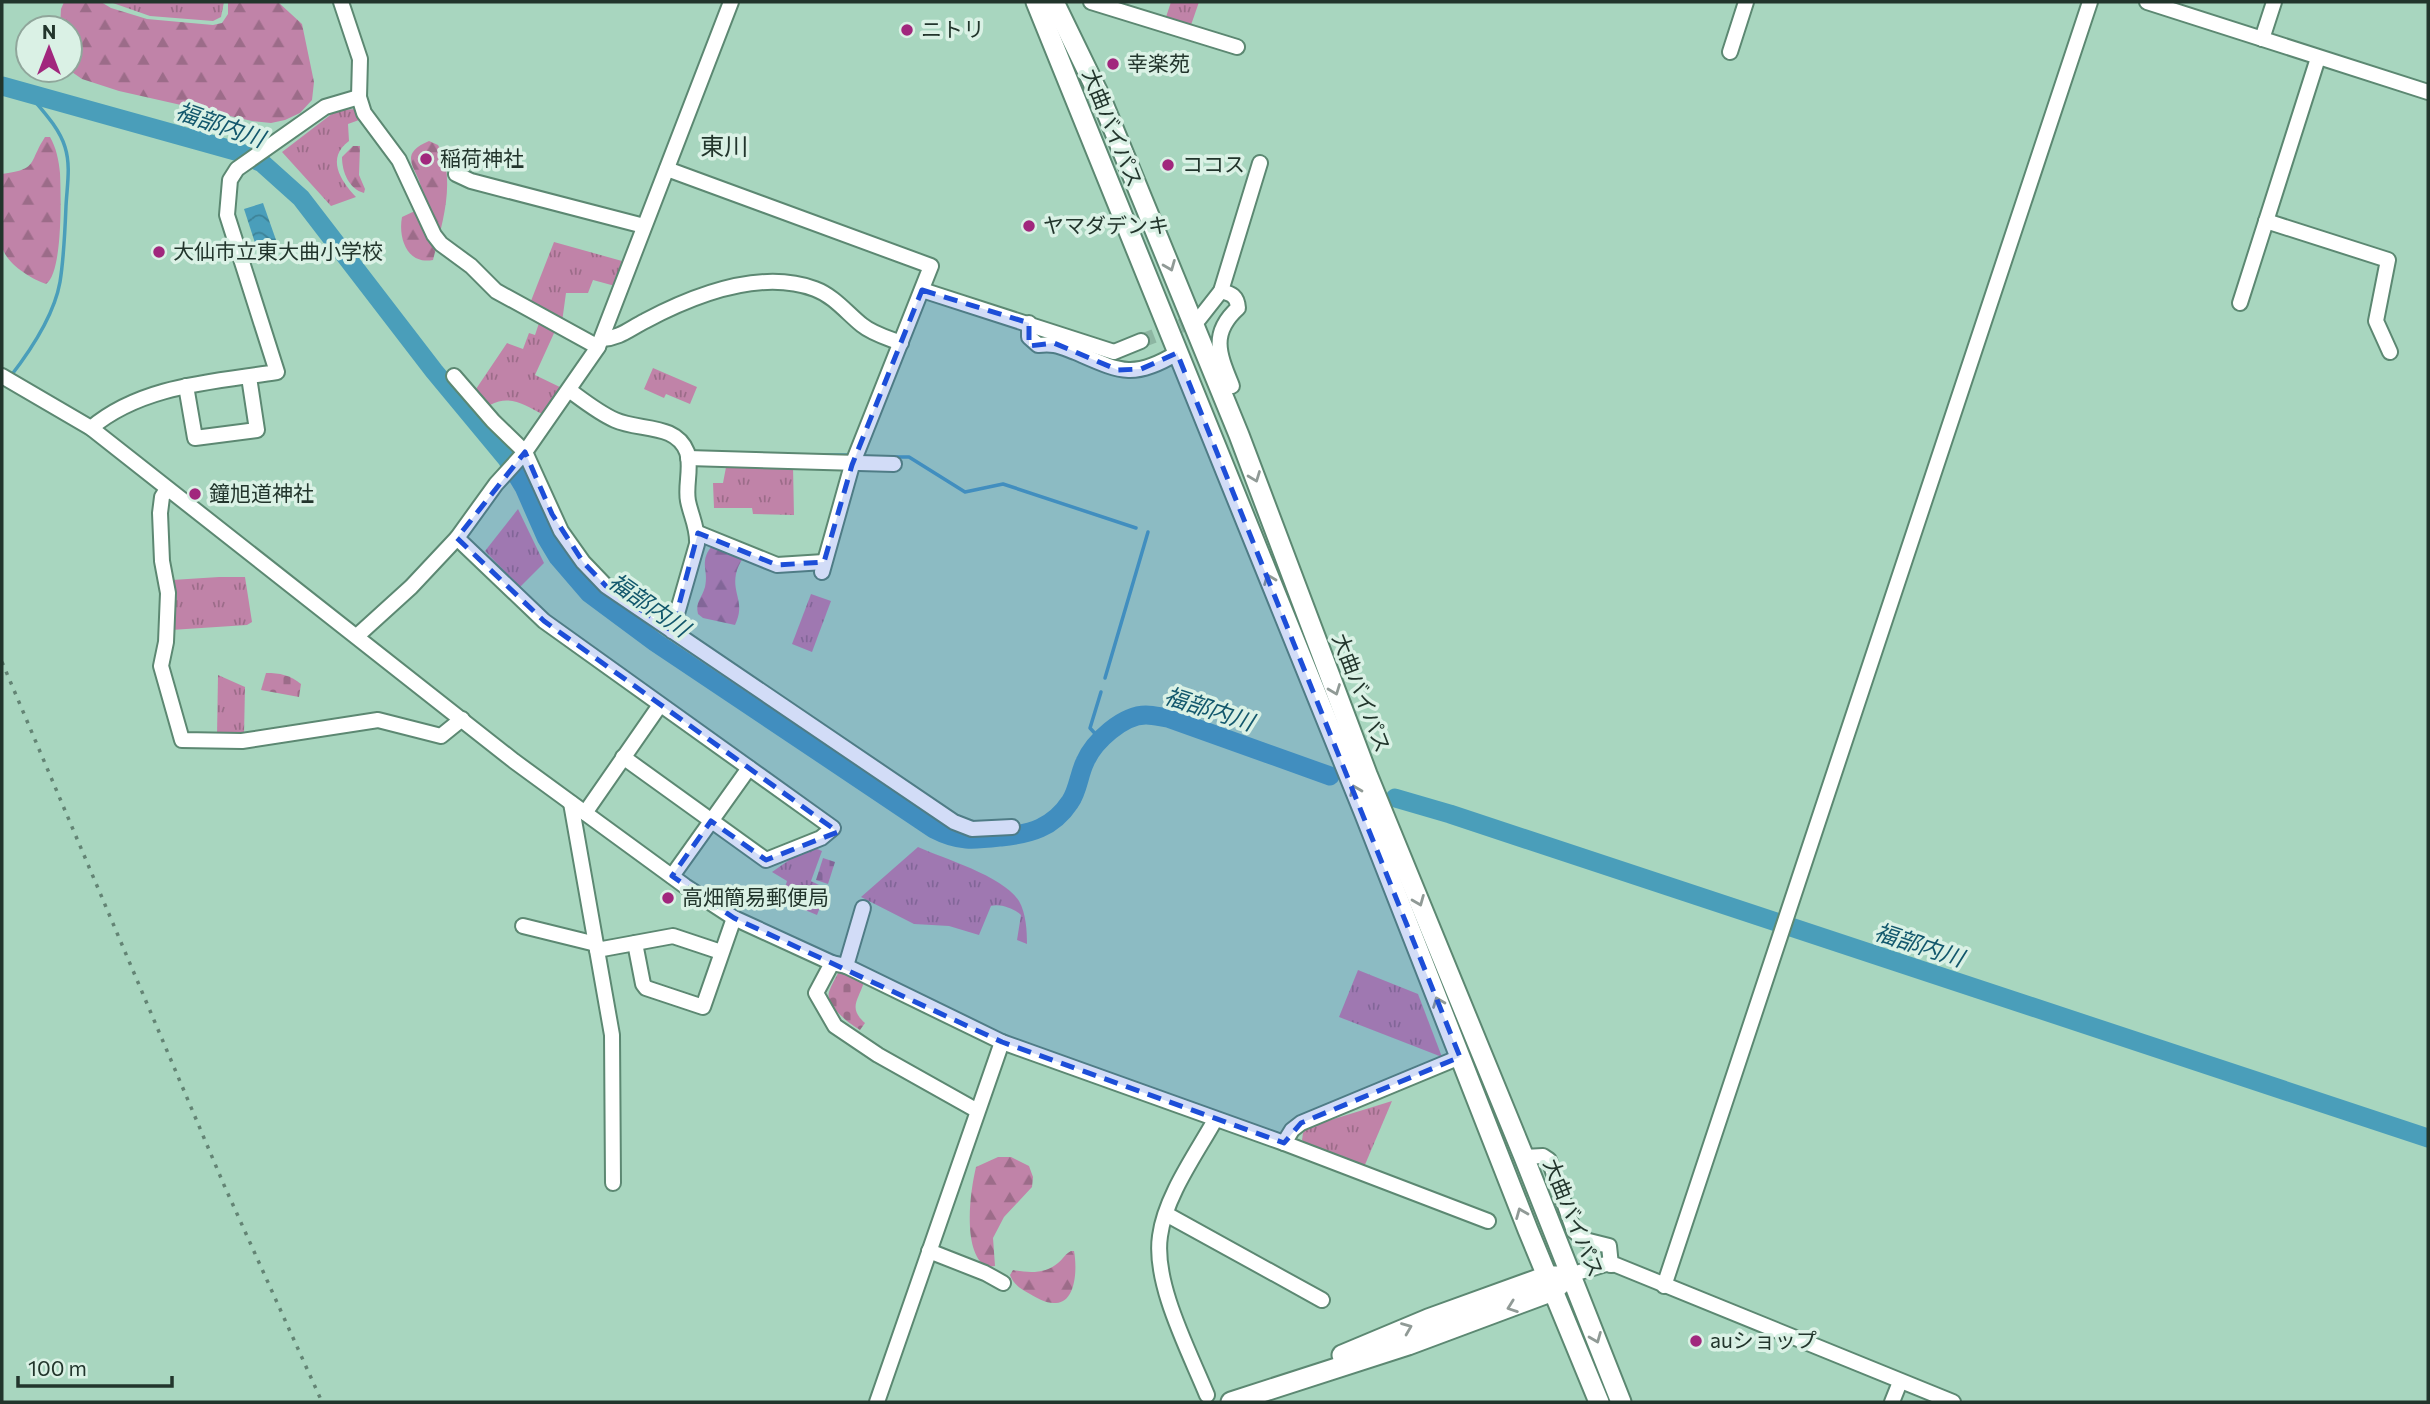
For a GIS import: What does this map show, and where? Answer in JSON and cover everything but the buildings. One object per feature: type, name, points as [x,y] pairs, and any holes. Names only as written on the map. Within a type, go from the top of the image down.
[{"type":"highway","name":"大曲バイパス","points":[[1036,2],[1364,812],[1599,1402]]},
{"type":"highway","name":"大曲バイパス","points":[[1054,2],[1102,101],[1218,384],[1367,774],[1621,1402]]},
{"type":"highway","points":[[1231,1402],[1278,1386],[1404,1329],[1550,1284],[1570,1275]]},
{"type":"street","points":[[341,2],[360,60],[359,97],[364,113],[399,160],[434,235],[496,291],[600,343],[615,338],[643,321],[727,287],[758,283],[785,284],[818,290],[872,331],[901,343]]},
{"type":"street","points":[[357,636],[411,587],[457,538],[569,390],[600,343],[731,2]]},
{"type":"street","points":[[1091,2],[1237,47]]},
{"type":"street","points":[[1730,52],[1746,2]]},
{"type":"street","points":[[1664,1286],[2090,2]]},
{"type":"street","points":[[2147,2],[2428,92]]},
{"type":"street","points":[[2262,39],[2274,2]]},
{"type":"street","points":[[2240,303],[2318,58]]},
{"type":"street","points":[[91,428],[109,412],[128,403],[186,386],[277,372],[227,215],[230,180],[237,169],[326,107],[359,97]]},
{"type":"street","points":[[1199,319],[1221,290],[1261,163]]},
{"type":"street","points":[[667,169],[931,267],[853,462],[823,567],[777,565],[698,533]]},
{"type":"street","points":[[456,174],[471,181],[644,226]]},
{"type":"street","points":[[2266,221],[2388,260],[2376,321],[2390,352]]},
{"type":"street","points":[[922,290],[1114,352],[1141,341]]},
{"type":"street","points":[[1218,384],[1232,386],[1218,346],[1221,330],[1238,308],[1233,294],[1221,290]]},
{"type":"street","points":[[1029,323],[1029,337],[1038,345],[1054,343],[1118,370],[1142,369],[1177,353]]},
{"type":"street","points":[[454,376],[522,454],[552,514],[583,562],[606,586],[954,822],[972,829],[1012,827]]},
{"type":"street","points":[[186,386],[195,438],[257,430],[249,377]]},
{"type":"street","points":[[6,378],[91,428],[571,803],[734,918],[1002,1042],[1284,1143],[1488,1221]]},
{"type":"street","points":[[569,390],[616,421],[664,431],[674,435],[685,448],[688,458],[688,502],[698,533],[671,631]]},
{"type":"street","points":[[688,458],[894,464]]},
{"type":"street","points":[[167,489],[162,497],[159,513],[162,561],[168,593],[166,642],[161,666],[182,740],[242,741],[378,720],[441,736],[461,719]]},
{"type":"street","points":[[457,538],[544,621],[833,828],[821,838],[766,860],[623,757]]},
{"type":"street","points":[[585,813],[660,705]]},
{"type":"street","points":[[672,876],[749,768]]},
{"type":"street","points":[[571,803],[612,1035],[613,1183]]},
{"type":"street","points":[[863,908],[839,965],[816,993],[835,1026],[878,1055],[976,1110]]},
{"type":"street","points":[[635,943],[643,984],[703,1007],[734,918]]},
{"type":"street","points":[[523,926],[597,947],[674,936],[721,952]]},
{"type":"street","points":[[877,1402],[976,1110],[1002,1042]]},
{"type":"street","points":[[1284,1143],[1292,1130],[1301,1123],[1460,1057]]},
{"type":"street","points":[[1206,1395],[1164,1286],[1158,1257],[1166,1214],[1214,1119]]},
{"type":"street","points":[[1524,1157],[1543,1156],[1549,1160],[1574,1231],[1585,1240],[1609,1246],[1611,1265]]},
{"type":"street","points":[[1166,1214],[1322,1300]]},
{"type":"street","points":[[929,1251],[1003,1283]]},
{"type":"street","points":[[1570,1275],[1595,1266],[1611,1265],[1631,1270],[1664,1286],[1953,1402]]},
{"type":"street","points":[[1892,1402],[1900,1382]]},
{"type":"highlighted area","points":[[922,290],[1029,323],[1029,346],[1054,343],[1118,370],[1141,369],[1177,353],[1460,1057],[1301,1123],[1284,1143],[1002,1042],[734,918],[672,876],[711,821],[766,860],[838,832],[544,621],[457,538],[525,452],[552,514],[583,562],[606,586],[672,631],[698,533],[777,565],[824,562],[852,465]]},
{"type":"green space","points":[[64,2],[101,2],[111,8],[147,19],[213,25],[222,23],[228,14],[228,2],[278,2],[302,24],[314,82],[312,100],[300,113],[271,123],[119,91],[84,80],[84,14],[61,14]]},
{"type":"green space","points":[[110,2],[224,2],[221,17],[213,21],[150,16]]},
{"type":"green space","points":[[1171,2],[1199,2],[1191,25],[1166,17]]},
{"type":"green space","points":[[357,109],[359,120],[348,124],[349,141],[338,155],[337,162],[341,176],[356,197],[331,206],[282,152],[333,113]]},
{"type":"green space","points":[[45,137],[50,137],[57,154],[61,198],[56,265],[46,284],[26,274],[8,258],[2,246],[1,229],[2,174],[27,167]]},
{"type":"green space","points":[[429,141],[438,145],[444,158],[447,187],[444,217],[433,260],[424,260],[411,254],[406,248],[401,225],[402,217],[417,210],[422,196],[412,164],[413,152]]},
{"type":"green space","points":[[353,146],[360,146],[359,175],[364,193],[350,184],[343,168],[342,157]]},
{"type":"green space","points":[[554,242],[622,261],[615,286],[593,280],[588,293],[566,293],[562,322],[529,306]]},
{"type":"green space","points":[[539,323],[555,331],[535,375],[566,390],[542,414],[511,401],[504,400],[490,405],[476,389],[507,343],[523,349],[529,333],[535,335]]},
{"type":"green space","points":[[653,368],[697,387],[690,404],[666,394],[664,398],[644,389]]},
{"type":"green space","points":[[727,462],[793,466],[794,515],[753,514],[752,508],[714,508],[713,483],[723,483]]},
{"type":"green space","points":[[518,509],[544,563],[520,587],[485,551]]},
{"type":"green space","points":[[711,547],[719,547],[743,558],[735,581],[739,611],[735,625],[703,618],[698,614],[698,603],[706,581],[705,562]]},
{"type":"green space","points":[[245,577],[252,622],[247,625],[171,630],[172,580]]},
{"type":"green space","points":[[811,594],[831,601],[812,652],[792,644]]},
{"type":"green space","points":[[266,673],[285,675],[297,681],[301,684],[299,697],[261,690]]},
{"type":"green space","points":[[218,675],[245,687],[244,735],[217,736]]},
{"type":"green space","points":[[918,847],[987,876],[1011,892],[1023,911],[1027,944],[1017,940],[1021,915],[1007,907],[991,906],[979,935],[949,926],[914,924],[861,897]]},
{"type":"green space","points":[[817,849],[822,851],[811,881],[827,889],[817,915],[781,900],[787,881],[772,872],[795,856]]},
{"type":"green space","points":[[823,858],[835,862],[828,884],[816,880]]},
{"type":"green space","points":[[1358,970],[1418,994],[1442,1057],[1339,1017]]},
{"type":"green space","points":[[839,971],[864,982],[856,1004],[857,1013],[865,1023],[860,1030],[839,1014],[831,1003],[829,992]]},
{"type":"green space","points":[[1392,1101],[1364,1167],[1308,1145],[1302,1140],[1308,1127]]},
{"type":"green space","points":[[998,1157],[1011,1157],[1029,1166],[1033,1177],[1032,1187],[1004,1217],[993,1238],[995,1266],[986,1267],[973,1248],[970,1220],[972,1191],[976,1167]]},
{"type":"green space","points":[[1074,1251],[1075,1258],[1074,1282],[1068,1297],[1063,1301],[1053,1303],[1039,1299],[1018,1286],[1010,1275],[1013,1270],[1031,1272],[1048,1269]]},
{"type":"water","points":[[263,203],[276,240],[256,246],[244,209]]},
{"type":"waterway","name":"福部内川","points":[[2,86],[239,152],[262,163],[301,198],[434,371],[507,459],[524,487],[558,557],[589,593],[655,642],[934,829],[959,838],[983,839],[1022,834],[1048,824],[1073,798],[1083,767],[1095,746],[1119,724],[1137,716],[1168,718],[1330,776]]},
{"type":"waterway","points":[[10,377],[33,344],[53,307],[60,282],[64,244],[67,154],[54,125],[28,93]]},
{"type":"waterway","points":[[811,455],[847,455]]},
{"type":"waterway","points":[[890,457],[909,457],[965,492],[1003,484],[1136,528]]},
{"type":"waterway","points":[[1105,678],[1148,532]]},
{"type":"waterway","points":[[1100,739],[1090,728],[1101,692]]},
{"type":"waterway","name":"福部内川","points":[[1395,798],[2428,1138]]},
{"type":"tunnel","points":[[1141,341],[1199,319]]},
{"type":"railway","points":[[2,662],[224,1185],[322,1402]]},
{"type":"place","name":"ニトリ","points":[[907,30]]},
{"type":"place","name":"幸楽苑","points":[[1113,64]]},
{"type":"place","name":"稲荷神社","points":[[426,159]]},
{"type":"place","name":"ココス","points":[[1168,165]]},
{"type":"place","name":"ヤマダデンキ","points":[[1029,226]]},
{"type":"place","name":"大仙市立東大曲小学校","points":[[159,252]]},
{"type":"place","name":"鐘旭道神社","points":[[195,494]]},
{"type":"place","name":"高畑簡易郵便局","points":[[668,898]]},
{"type":"place","name":"auショップ","points":[[1696,1341]]},
{"type":"district","name":"東川","points":[[724,147]]}]
